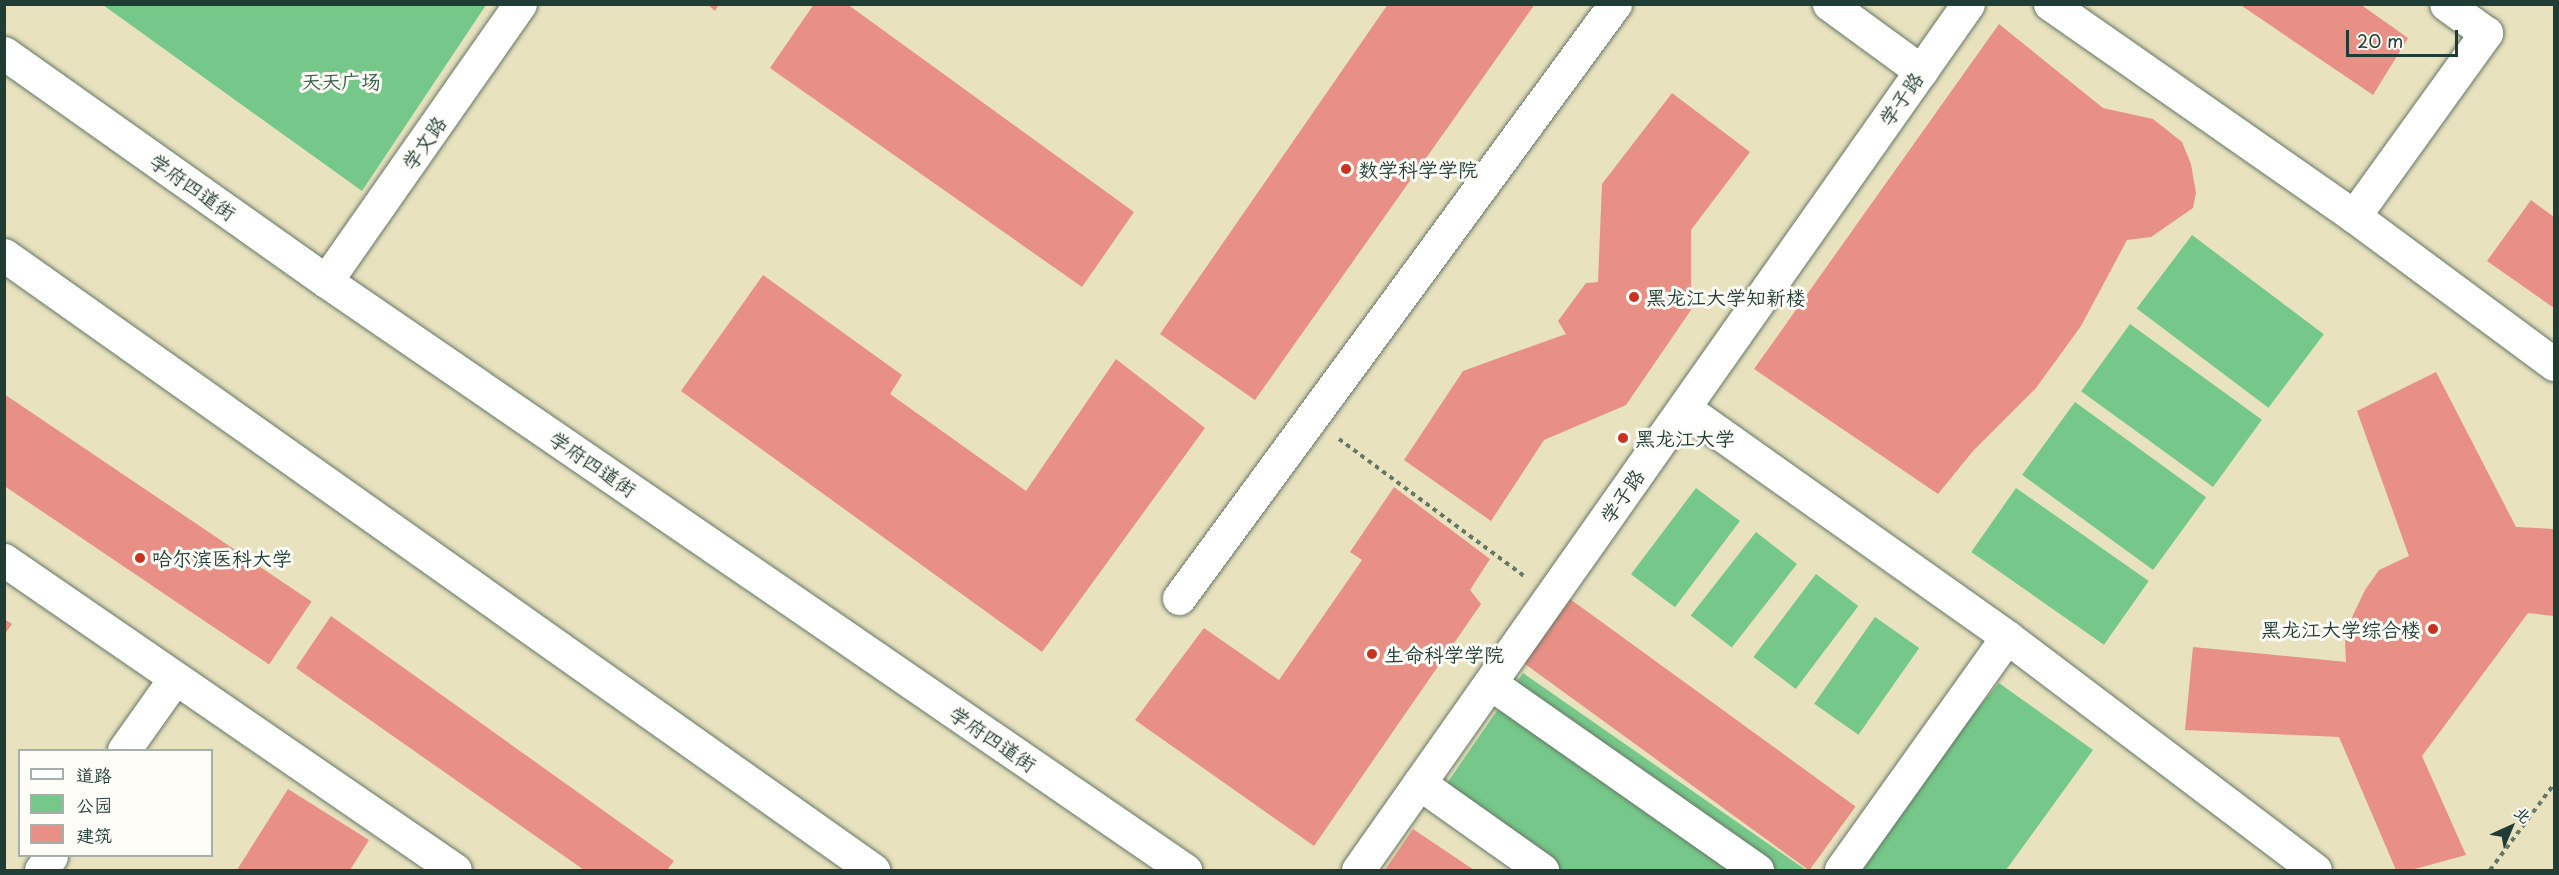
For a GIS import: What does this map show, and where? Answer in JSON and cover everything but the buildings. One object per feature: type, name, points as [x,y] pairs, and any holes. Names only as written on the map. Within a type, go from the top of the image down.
[{"type":"street","name":"学文路","points":[[326,281],[520,4]]},
{"type":"street","points":[[1179,598],[1616,4]]},
{"type":"street","points":[[1829,4],[1921,71]]},
{"type":"street","name":"学子路","points":[[1358,870],[1968,4]]},
{"type":"street","points":[[2050,4],[2354,216],[2554,364]]},
{"type":"street","points":[[2354,216],[2486,33],[2446,4]]},
{"type":"street","name":"学府四道街","points":[[4,53],[326,281],[1185,870]]},
{"type":"street","points":[[4,255],[873,870]]},
{"type":"street","points":[[1684,408],[2007,637],[2315,870]]},
{"type":"street","points":[[4,560],[455,870]]},
{"type":"street","points":[[1841,870],[2007,637]]},
{"type":"street","points":[[125,749],[175,678]]},
{"type":"street","points":[[1490,683],[1757,870]]},
{"type":"street","points":[[1419,783],[1542,870]]},
{"type":"street","points":[[40,870],[50,857]]},
{"type":"path","points":[[1310,417],[1551,596]]},
{"type":"path","points":[[2490,870],[2554,784]]},
{"type":"green space","name":"天天广场","points":[[103,5],[486,5],[362,191]]},
{"type":"green space","points":[[2192,235],[2324,334],[2268,408],[2137,308]]},
{"type":"green space","points":[[2130,324],[2262,420],[2213,487],[2081,391]]},
{"type":"green space","points":[[2075,402],[2206,497],[2153,570],[2022,475]]},
{"type":"green space","points":[[1696,488],[1740,521],[1675,607],[1631,574]]},
{"type":"green space","points":[[2016,488],[2149,581],[2104,645],[1971,552]]},
{"type":"green space","points":[[1756,532],[1797,564],[1732,648],[1691,616]]},
{"type":"green space","points":[[1816,574],[1858,606],[1796,689],[1753,657]]},
{"type":"green space","points":[[1875,617],[1919,648],[1858,735],[1814,704]]},
{"type":"green space","points":[[1523,673],[1806,870],[1559,870],[1443,789]]},
{"type":"green space","points":[[1999,683],[2093,750],[2006,870],[1845,870]]},
{"type":"place","name":"数学科学学院","points":[[1346,169]]},
{"type":"place","name":"黑龙江大学知新楼","points":[[1634,297]]},
{"type":"place","name":"黑龙江大学","points":[[1623,438]]},
{"type":"place","name":"哈尔滨医科大学","points":[[140,558]]},
{"type":"place","name":"黑龙江大学综合楼","points":[[2433,629]]},
{"type":"place","name":"生命科学学院","points":[[1372,654]]}]
